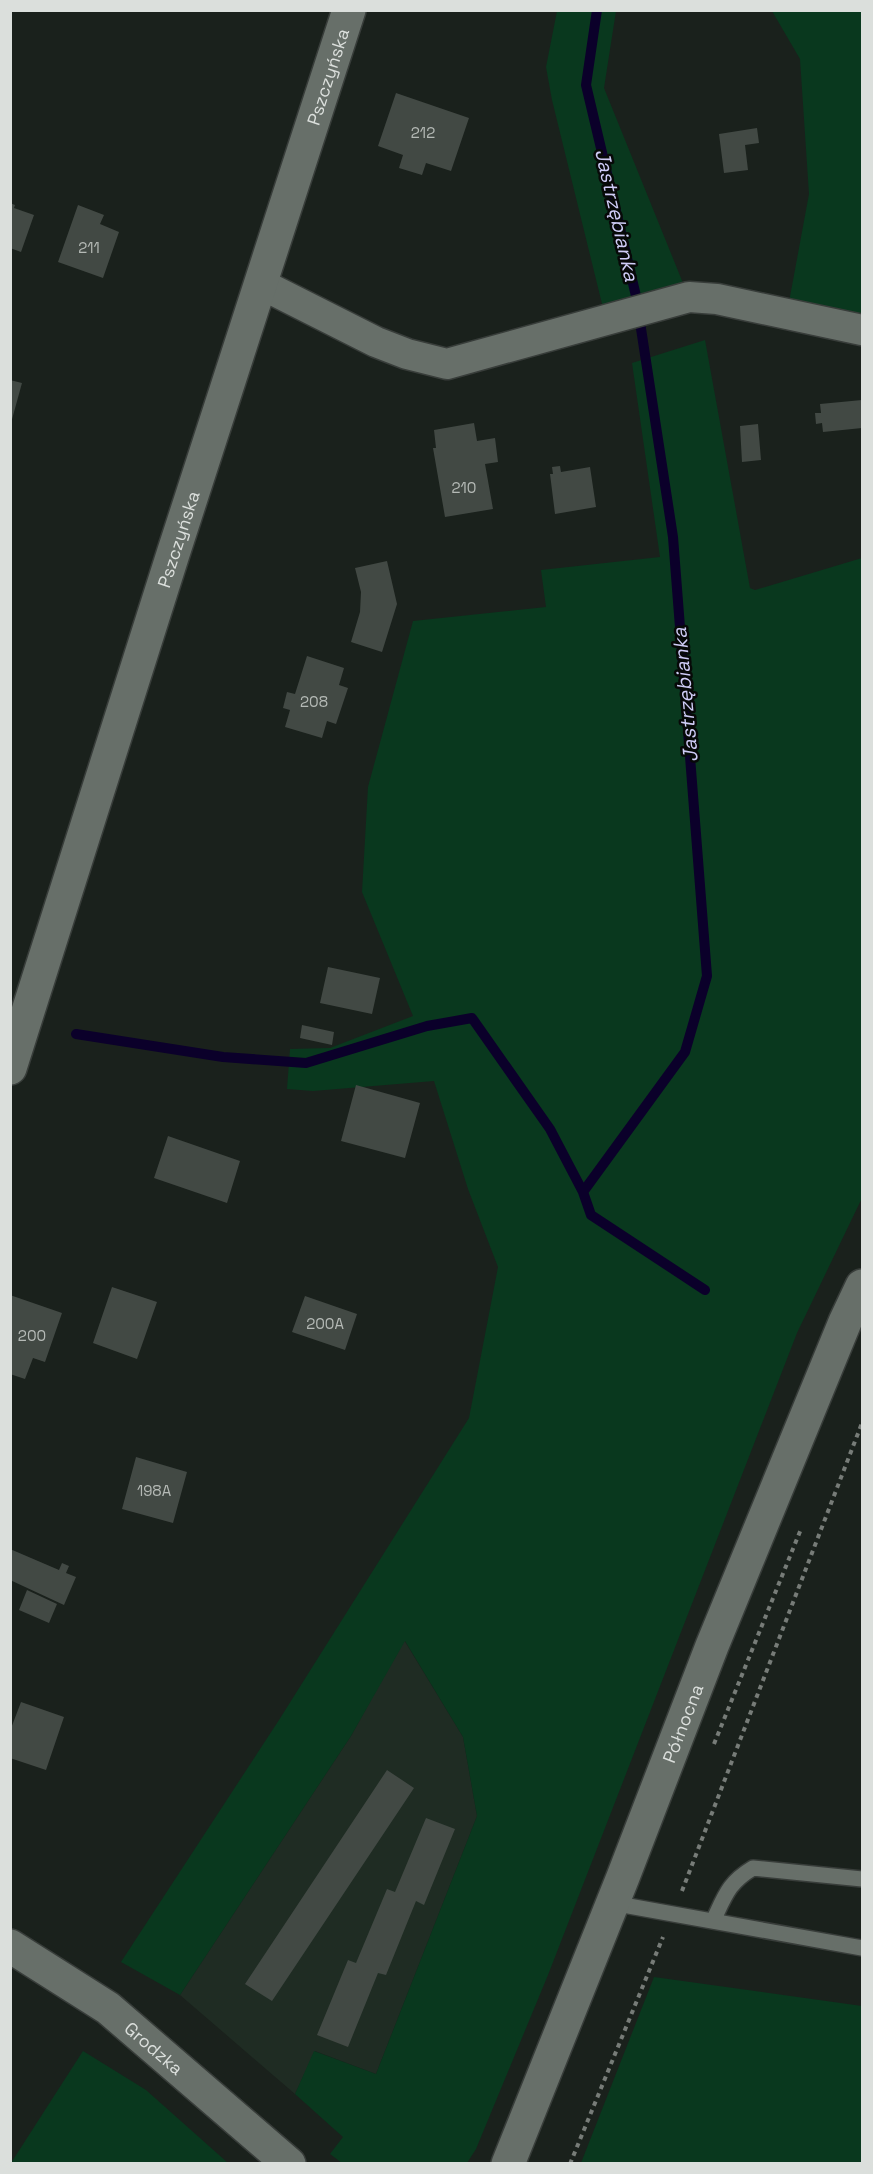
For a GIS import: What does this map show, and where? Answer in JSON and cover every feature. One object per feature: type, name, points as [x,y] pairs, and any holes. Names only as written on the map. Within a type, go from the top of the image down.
[{"type":"street","name":"Pszczyńska","points":[[10,1068],[349,10]]},
{"type":"street","points":[[261,284],[376,342],[406,354],[447,364],[689,297],[717,299],[862,330]]},
{"type":"street","name":"Północna","points":[[508,2163],[712,1646],[854,1326],[862,1286]]},
{"type":"street","name":"Grodzka","points":[[10,1946],[108,2008],[289,2163]]},
{"type":"lane","points":[[713,1921],[730,1886],[753,1868],[862,1879]]},
{"type":"lane","points":[[612,1903],[862,1948]]},
{"type":"path","points":[[570,2163],[673,1914],[862,1423]]},
{"type":"path","points":[[714,1746],[801,1528]]},
{"type":"shaded area","points":[[404,1640],[463,1737],[477,1816],[376,2074],[315,2051],[295,2094],[180,1995],[351,1736]]},
{"type":"green space","points":[[557,11],[616,11],[604,88],[685,288],[636,296],[604,312],[546,67]]},
{"type":"green space","points":[[772,11],[862,11],[862,316],[789,302],[809,194],[800,59]]},
{"type":"green space","points":[[705,340],[750,588],[755,590],[862,558],[862,1198],[797,1333],[548,1975],[476,2149],[467,2163],[342,2163],[330,2154],[343,2137],[295,2094],[314,2051],[376,2074],[477,1816],[463,1737],[405,1641],[351,1736],[180,1995],[121,1962],[279,1720],[469,1418],[498,1267],[468,1189],[434,1081],[313,1091],[287,1089],[290,1049],[330,1048],[413,1016],[362,892],[368,787],[413,621],[546,607],[541,570],[660,557],[632,363]]},
{"type":"green space","points":[[654,1977],[862,2006],[862,2163],[581,2163]]},
{"type":"green space","points":[[83,2051],[146,2090],[228,2163],[11,2163]]},
{"type":"building","points":[[396,93],[469,118],[451,171],[426,163],[422,175],[399,168],[403,155],[378,146]]},
{"type":"building","points":[[757,128],[759,143],[745,145],[748,170],[724,173],[719,134]]},
{"type":"building","points":[[10,203],[15,205],[14,208],[34,215],[21,252],[10,248]]},
{"type":"building","points":[[78,205],[104,215],[100,224],[119,232],[103,278],[58,262]]},
{"type":"building","points":[[10,380],[22,383],[11,423],[10,423]]},
{"type":"building","points":[[862,400],[862,428],[823,432],[822,423],[816,424],[815,413],[821,413],[820,404]]},
{"type":"building","points":[[474,423],[477,441],[495,438],[498,462],[485,464],[493,509],[445,517],[433,448],[436,448],[434,430]]},
{"type":"building","points":[[758,424],[761,460],[742,462],[740,426]]},
{"type":"building","points":[[560,466],[561,472],[590,467],[596,507],[555,514],[550,474],[553,474],[552,467]]},
{"type":"building","points":[[387,561],[397,604],[382,652],[351,642],[360,612],[361,592],[355,568]]},
{"type":"building","points":[[307,656],[344,668],[339,685],[348,688],[336,724],[327,721],[322,738],[285,727],[290,710],[283,708],[287,692],[295,694]]},
{"type":"building","points":[[328,967],[380,978],[372,1014],[320,1003]]},
{"type":"building","points":[[302,1025],[334,1032],[332,1045],[300,1038]]},
{"type":"building","points":[[356,1085],[420,1103],[405,1158],[341,1141]]},
{"type":"building","points":[[168,1136],[240,1161],[227,1203],[154,1178]]},
{"type":"building","points":[[112,1287],[157,1302],[137,1359],[93,1343]]},
{"type":"building","points":[[10,1295],[62,1313],[45,1362],[33,1358],[25,1379],[10,1374]]},
{"type":"building","points":[[305,1296],[357,1314],[345,1350],[292,1332]]},
{"type":"building","points":[[136,1457],[187,1472],[173,1523],[122,1509]]},
{"type":"building","points":[[10,1549],[59,1570],[62,1563],[69,1566],[66,1573],[76,1577],[64,1605],[10,1580]]},
{"type":"building","points":[[27,1590],[57,1604],[49,1623],[19,1610]]},
{"type":"building","points":[[21,1702],[64,1717],[46,1770],[10,1758],[10,1731]]},
{"type":"building","points":[[387,1770],[414,1788],[272,2001],[245,1984]]},
{"type":"building","points":[[426,1818],[455,1829],[424,1905],[416,1901],[386,1975],[378,1973],[348,2047],[317,2035],[348,1960],[356,1963],[387,1889],[395,1892]]},
{"type":"waterway","name":"Jastrzębianka","points":[[597,10],[586,85],[636,296],[673,537],[707,976],[685,1052],[583,1192],[591,1215],[705,1290]]},
{"type":"waterway","points":[[76,1034],[223,1057],[306,1063],[427,1026],[472,1018],[550,1129],[583,1192]]}]
